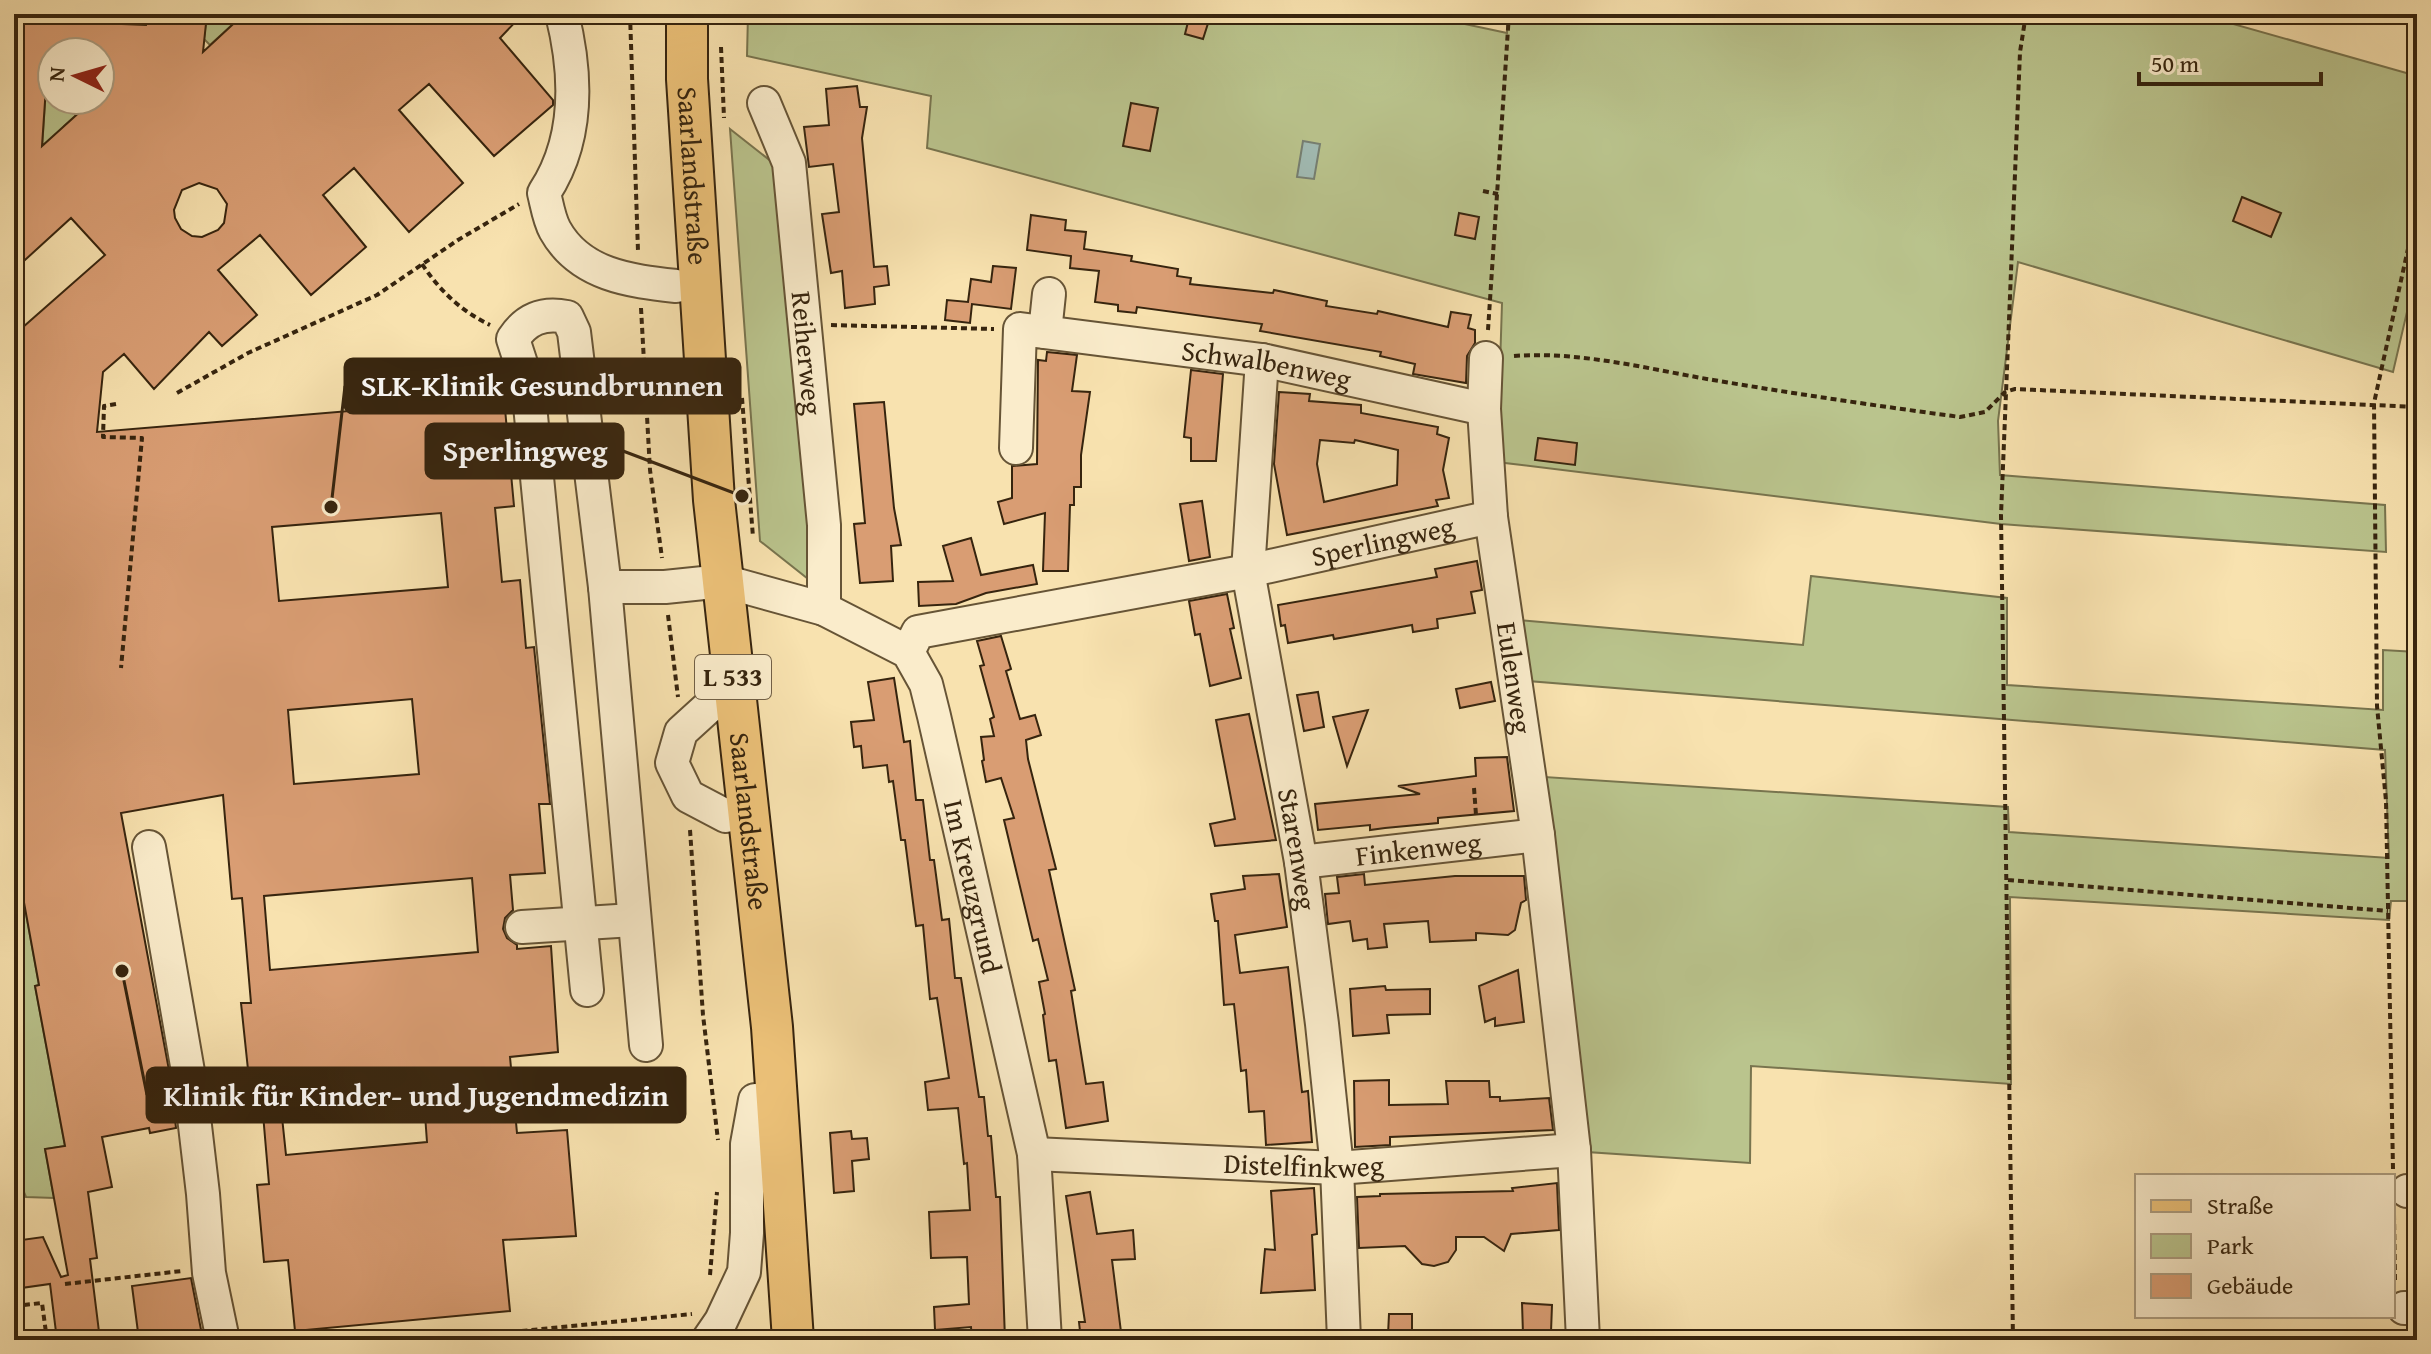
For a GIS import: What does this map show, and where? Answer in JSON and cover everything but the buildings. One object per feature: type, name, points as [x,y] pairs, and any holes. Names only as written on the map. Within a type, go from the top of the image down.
[{"type":"main road","name":"Saarlandstraße","points":[[661,14],[658,284],[687,431],[697,583],[714,702],[755,1100],[768,1340]]},
{"type":"main road","name":"Saarlandstraße","points":[[687,14],[687,79],[714,500],[697,583],[772,1027],[793,1340]]},
{"type":"street","points":[[562,14],[572,54],[574,93],[562,154],[554,178],[544,193],[555,230],[581,261],[605,274],[658,284]]},
{"type":"street","name":"Reiherweg","points":[[764,103],[789,163],[824,525],[824,609]]},
{"type":"street","points":[[1016,448],[1033,331],[1049,294]]},
{"type":"street","points":[[587,990],[528,385],[513,339],[523,324],[549,313],[567,317],[574,332],[605,587],[646,1045]]},
{"type":"street","name":"Schwalbenweg","points":[[1033,331],[1262,360],[1484,409]]},
{"type":"street","name":"Eulenweg","points":[[1486,358],[1484,409],[1491,517],[1538,835],[1574,1150],[1583,1340]]},
{"type":"street","name":"Starenweg","points":[[1262,360],[1248,571],[1301,862],[1322,1024],[1337,1168],[1344,1340]]},
{"type":"street","name":"Sperlingweg","points":[[908,652],[918,632],[1248,571],[1491,517]]},
{"type":"street","points":[[605,587],[697,583],[824,609],[908,652]]},
{"type":"street","name":"Im Kreuzgrund","points":[[908,652],[926,684],[1034,1154],[1045,1340]]},
{"type":"street","points":[[714,702],[681,732],[672,763],[688,796],[726,816]]},
{"type":"street","points":[[620,767],[672,763]]},
{"type":"street","name":"Finkenweg","points":[[1301,862],[1538,835]]},
{"type":"street","points":[[149,847],[190,1083],[209,1273],[223,1340]]},
{"type":"street","points":[[522,927],[633,920]]},
{"type":"street","points":[[704,1326],[721,1321],[744,1272],[747,1144],[755,1100]]},
{"type":"street","name":"Distelfinkweg","points":[[1034,1154],[1337,1168],[1574,1150]]},
{"type":"path","points":[[630,14],[658,284],[650,470],[697,583],[681,732]]},
{"type":"path","points":[[1509,14],[1486,358],[1536,354],[1598,360],[1809,396],[1960,417],[1985,412],[2005,392],[2015,389],[2417,407]]},
{"type":"path","points":[[2013,1340],[2001,515],[2020,52],[2026,14]]},
{"type":"path","points":[[721,36],[724,120]]},
{"type":"path","points":[[1483,191],[1498,194]]},
{"type":"path","points":[[177,393],[248,353],[377,295],[512,207],[544,193]]},
{"type":"path","points":[[2405,1303],[2406,1192],[2388,911],[2386,801],[2377,706],[2374,403],[2417,208]]},
{"type":"path","points":[[422,264],[437,286],[463,310],[490,325],[523,324]]},
{"type":"path","points":[[805,324],[1033,331]]},
{"type":"path","points":[[741,389],[753,542]]},
{"type":"path","points":[[116,404],[104,406],[103,437],[142,438],[121,668]]},
{"type":"path","points":[[688,796],[703,1015],[718,1140]]},
{"type":"path","points":[[2008,880],[2388,911]]},
{"type":"path","points":[[710,1275],[717,1186]]},
{"type":"path","points":[[65,1284],[157,1273],[209,1273]]},
{"type":"path","points":[[14,1306],[42,1303],[47,1340]]},
{"type":"path","points":[[432,1340],[704,1326]]},
{"type":"green space","points":[[207,14],[244,14],[210,45],[204,39]]},
{"type":"green space","points":[[748,14],[1418,14],[1507,33],[1508,14],[2198,14],[2417,76],[2417,269],[2393,372],[2018,262],[1998,421],[2000,475],[2385,505],[2386,552],[2001,524],[1497,462],[1502,303],[927,148],[931,96],[747,56]]},
{"type":"green space","points":[[44,116],[75,116],[64,126],[40,180]]},
{"type":"green space","points":[[730,129],[786,173],[817,586],[760,541]]},
{"type":"green space","points":[[1811,576],[2007,598],[2007,685],[2383,710],[2383,650],[2417,652],[2417,901],[2391,901],[2389,920],[2010,897],[2011,1084],[1751,1066],[1750,1163],[1587,1152],[1545,777],[2008,807],[2009,832],[2389,858],[2385,750],[1528,681],[1517,620],[1803,645]]},
{"type":"green space","points":[[14,864],[17,864],[39,985],[35,986],[65,1146],[45,1149],[54,1198],[26,1197],[18,1178],[14,1179]]},
{"type":"water","points":[[1303,141],[1320,144],[1314,179],[1297,177]]},
{"type":"place","name":"Sperlingweg","points":[[742,496]]},
{"type":"place","name":"SLK-Klinik Gesundbrunnen","points":[[331,507]]},
{"type":"place","name":"Klinik für Kinder- und Jugendmedizin","points":[[122,971]]}]
